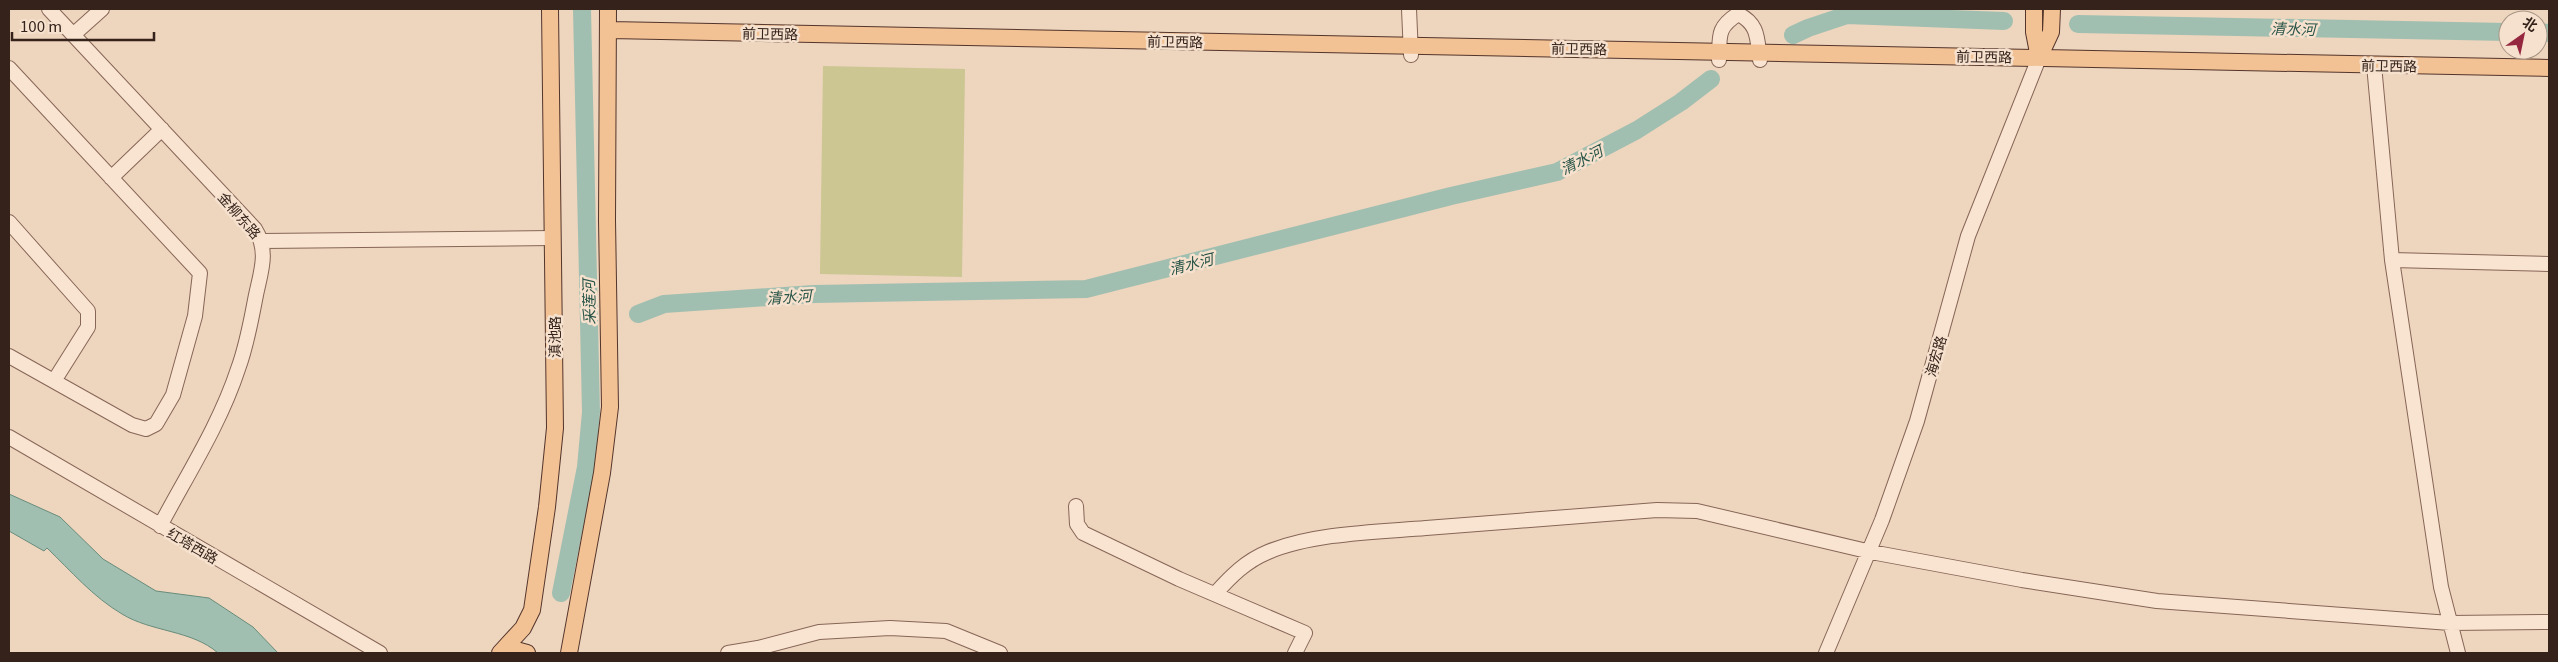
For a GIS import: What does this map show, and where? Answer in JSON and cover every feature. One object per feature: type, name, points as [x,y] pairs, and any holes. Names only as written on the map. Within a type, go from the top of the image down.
[{"type":"main road","name":"滇池路","points":[[502,653],[523,628],[532,610],[547,507],[555,428],[550,9]]},
{"type":"main road","points":[[569,653],[602,473],[610,407],[607,220],[610,35],[608,9]]},
{"type":"main road","points":[[2034,9],[2034,32],[2038,62]]},
{"type":"main road","name":"海宏路","points":[[2038,62],[2051,32],[2052,9]]},
{"type":"main road","name":"前卫西路","points":[[610,35],[2038,62],[2374,70],[2549,78]]},
{"type":"main road","name":"前卫西路","points":[[2374,70],[2549,68]]},
{"type":"main road","points":[[502,653],[516,650],[527,653]]},
{"type":"street","name":"金柳东路","points":[[49,9],[256,229],[263,241],[263,261],[248,339],[238,370],[210,432],[160,526]]},
{"type":"street","points":[[73,35],[102,9]]},
{"type":"street","points":[[1409,9],[1412,50]]},
{"type":"street","points":[[1719,56],[1719,35],[1726,21],[1738,11],[1749,19],[1755,27],[1760,56]]},
{"type":"street","name":"海宏路","points":[[1826,653],[1871,552],[1917,421],[1968,236],[2038,62]]},
{"type":"street","points":[[9,68],[200,273],[195,316],[172,395],[156,424],[146,429],[132,425],[9,356]]},
{"type":"street","points":[[2374,70],[2392,260],[2442,587],[2458,653]]},
{"type":"street","points":[[111,178],[162,129]]},
{"type":"street","points":[[9,222],[88,311],[88,327],[54,381]]},
{"type":"street","points":[[263,241],[553,238]]},
{"type":"street","points":[[2392,260],[2549,264]]},
{"type":"street","name":"红塔西路","points":[[9,437],[160,526],[382,652]]},
{"type":"street","points":[[1076,506],[1077,524],[1083,533],[1215,594],[1305,632],[1295,653]]},
{"type":"street","points":[[1215,594],[1229,578],[1256,558],[1284,546],[1321,539],[1400,530],[1657,510],[1697,511],[1871,552],[2022,580],[2157,601],[2450,623],[2549,622]]},
{"type":"street","points":[[728,653],[760,651],[819,632],[890,628],[946,631],[1000,653]]},
{"type":"shaded area","points":[[823,66],[965,69],[962,277],[820,274]]},
{"type":"shaded area","points":[[9,494],[60,517],[103,559],[156,591],[209,598],[253,627],[278,653],[218,653],[208,645],[184,635],[133,620],[122,614],[92,592],[47,548],[44,551],[9,531]]},
{"type":"waterway","name":"采莲河","points":[[561,593],[586,467],[591,412],[582,9]]},
{"type":"waterway","name":"清水河","points":[[1793,35],[1847,15],[2004,21]]},
{"type":"waterway","name":"清水河","points":[[2078,24],[2498,32]]},
{"type":"waterway","name":"清水河","points":[[638,314],[664,304],[814,294],[1086,289],[1451,196],[1557,172],[1637,130],[1681,102],[1711,79]]}]
